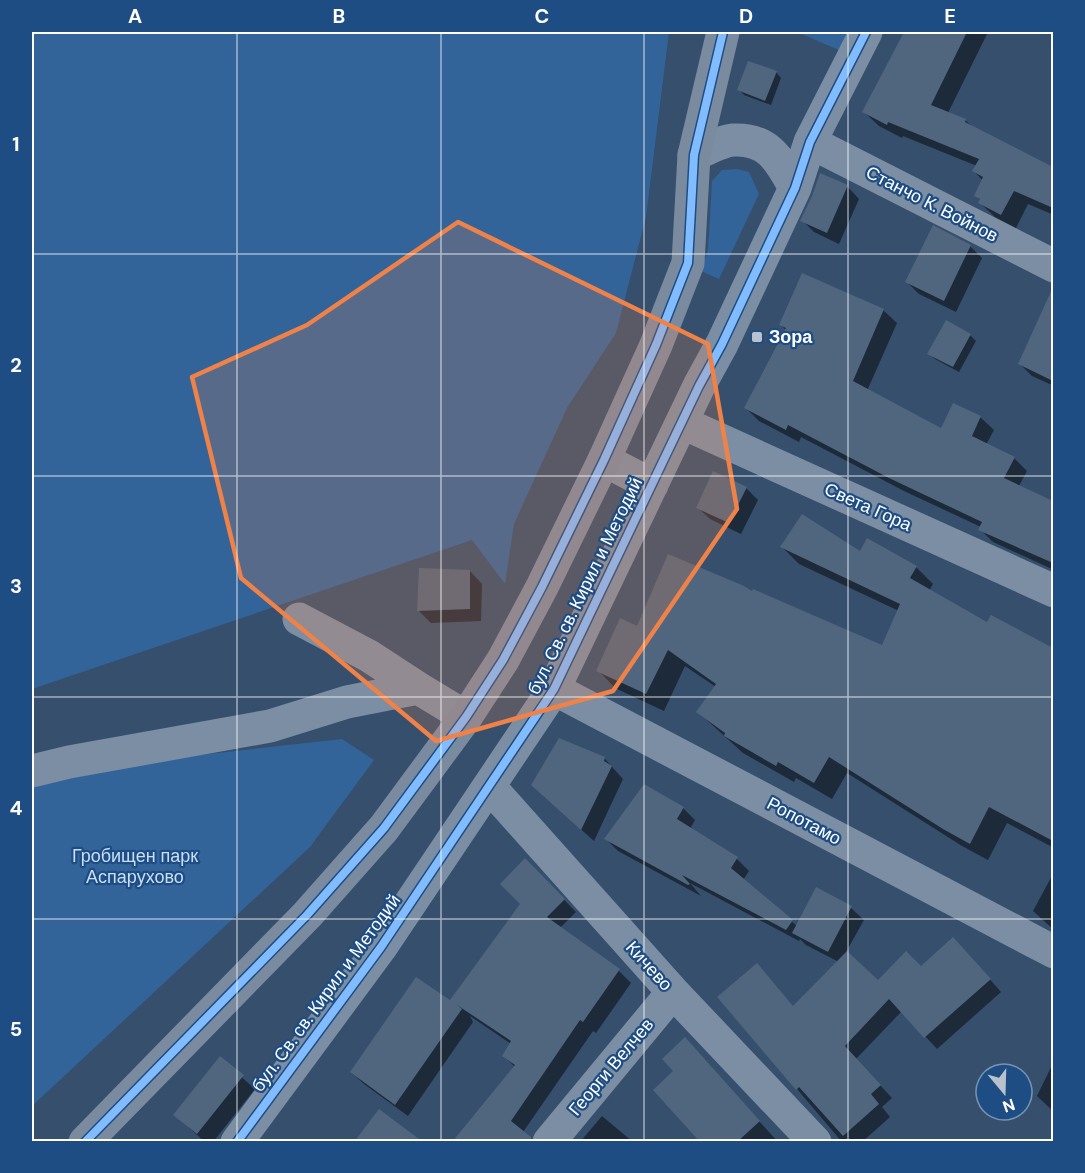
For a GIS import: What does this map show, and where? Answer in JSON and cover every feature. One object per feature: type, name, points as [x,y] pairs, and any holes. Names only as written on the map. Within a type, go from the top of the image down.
[{"type":"main road","name":"бул. Св. св. Кирил и Методий","points":[[85,1142],[307,915],[384,828],[466,717],[509,650],[604,460],[656,345],[688,263],[694,155],[723,32]]},
{"type":"street","name":"бул. Св. св. Кирил и Методий","points":[[238,1141],[381,947],[554,689],[699,386],[722,344],[795,188],[810,142],[866,32]]},
{"type":"street","points":[[694,155],[732,140],[761,144],[781,162],[795,188]]},
{"type":"street","name":"Станчо К. Войнов","points":[[810,142],[1053,266]]},
{"type":"street","name":"Света Гора","points":[[683,423],[1053,591]]},
{"type":"street","points":[[604,460],[652,485]]},
{"type":"street","points":[[298,619],[369,656],[466,717]]},
{"type":"street","points":[[32,771],[69,762],[270,726],[347,702],[418,688]]},
{"type":"street","name":"Ропотамо","points":[[554,689],[1053,952]]},
{"type":"street","name":"Кичево","points":[[489,786],[673,992],[815,1142]]},
{"type":"street","name":"Георги Велчев","points":[[549,1142],[673,992]]},
{"type":"highlighted area","points":[[458,222],[708,344],[737,509],[613,691],[436,741],[241,578],[192,377],[307,325]]},
{"type":"green space","points":[[32,32],[669,32],[646,217],[616,333],[567,408],[514,524],[505,584],[472,540],[32,689]]},
{"type":"green space","points":[[797,32],[866,32],[853,56]]},
{"type":"green space","points":[[737,169],[749,172],[759,194],[719,279],[701,271],[708,250],[712,181],[722,170]]},
{"type":"green space","name":"Гробищен парк Аспарухово","points":[[342,739],[374,760],[310,847],[32,1106],[32,780],[74,769]]},
{"type":"building","points":[[904,32],[967,32],[931,105],[966,119],[965,122],[1053,167],[1053,208],[1014,191],[1001,215],[978,203],[980,199],[974,196],[983,177],[972,171],[979,159],[888,122],[887,125],[862,112]]},
{"type":"building","points":[[748,61],[777,71],[765,101],[737,90]]},
{"type":"building","points":[[820,173],[848,185],[827,233],[800,221]]},
{"type":"building","points":[[933,225],[971,245],[944,301],[905,282]]},
{"type":"building","points":[[802,273],[884,309],[853,381],[941,428],[953,403],[981,416],[972,436],[1015,457],[1004,478],[1053,501],[1053,563],[978,530],[982,522],[889,478],[788,425],[786,430],[744,408],[786,328],[779,325]]},
{"type":"building","points":[[1053,287],[1053,381],[1018,364]]},
{"type":"building","points":[[946,320],[971,334],[953,367],[927,354]]},
{"type":"building","points":[[713,471],[747,487],[729,523],[696,508]]},
{"type":"building","points":[[802,514],[860,551],[867,538],[917,566],[910,578],[987,622],[991,615],[1053,648],[1053,841],[989,807],[970,844],[829,757],[814,783],[778,762],[776,766],[724,736],[725,733],[696,712],[716,684],[668,650],[646,694],[596,671],[620,618],[637,626],[668,554],[882,645],[900,604],[780,547]]},
{"type":"building","points":[[419,568],[470,570],[470,609],[417,611]]},
{"type":"building","points":[[559,738],[605,757],[604,761],[612,766],[581,830],[531,785]]},
{"type":"building","points":[[644,784],[684,807],[677,819],[738,857],[731,868],[793,920],[786,930],[682,875],[690,884],[688,885],[604,839]]},
{"type":"building","points":[[525,858],[565,899],[547,917],[620,969],[583,1022],[580,1020],[511,1121],[531,1137],[531,1142],[452,1142],[515,1065],[502,1056],[511,1041],[457,1005],[462,1009],[395,1105],[350,1072],[416,977],[450,1000],[520,904],[500,884]]},
{"type":"building","points":[[816,887],[852,906],[828,952],[792,933]]},
{"type":"building","points":[[953,937],[991,979],[924,1038],[889,999],[845,1046],[881,1085],[871,1094],[879,1104],[843,1136],[799,1087],[796,1090],[717,997],[757,963],[793,1006],[847,951],[878,980],[906,951],[921,966]]},
{"type":"building","points":[[685,1037],[760,1121],[737,1142],[700,1142],[653,1090],[673,1071],[662,1059]]},
{"type":"building","points":[[220,1056],[244,1075],[197,1134],[173,1115]]},
{"type":"building","points":[[379,1109],[423,1142],[354,1142]]},
{"type":"cycle path","points":[[85,1142],[307,915],[384,828],[466,717],[503,660],[542,587],[604,460],[656,345],[688,263],[694,155],[723,32]]},
{"type":"cycle path","points":[[237,1142],[381,947],[554,689],[699,386],[722,344],[795,188],[810,142],[866,32]]},
{"type":"place","name":"Зора","points":[[757,337]]}]
